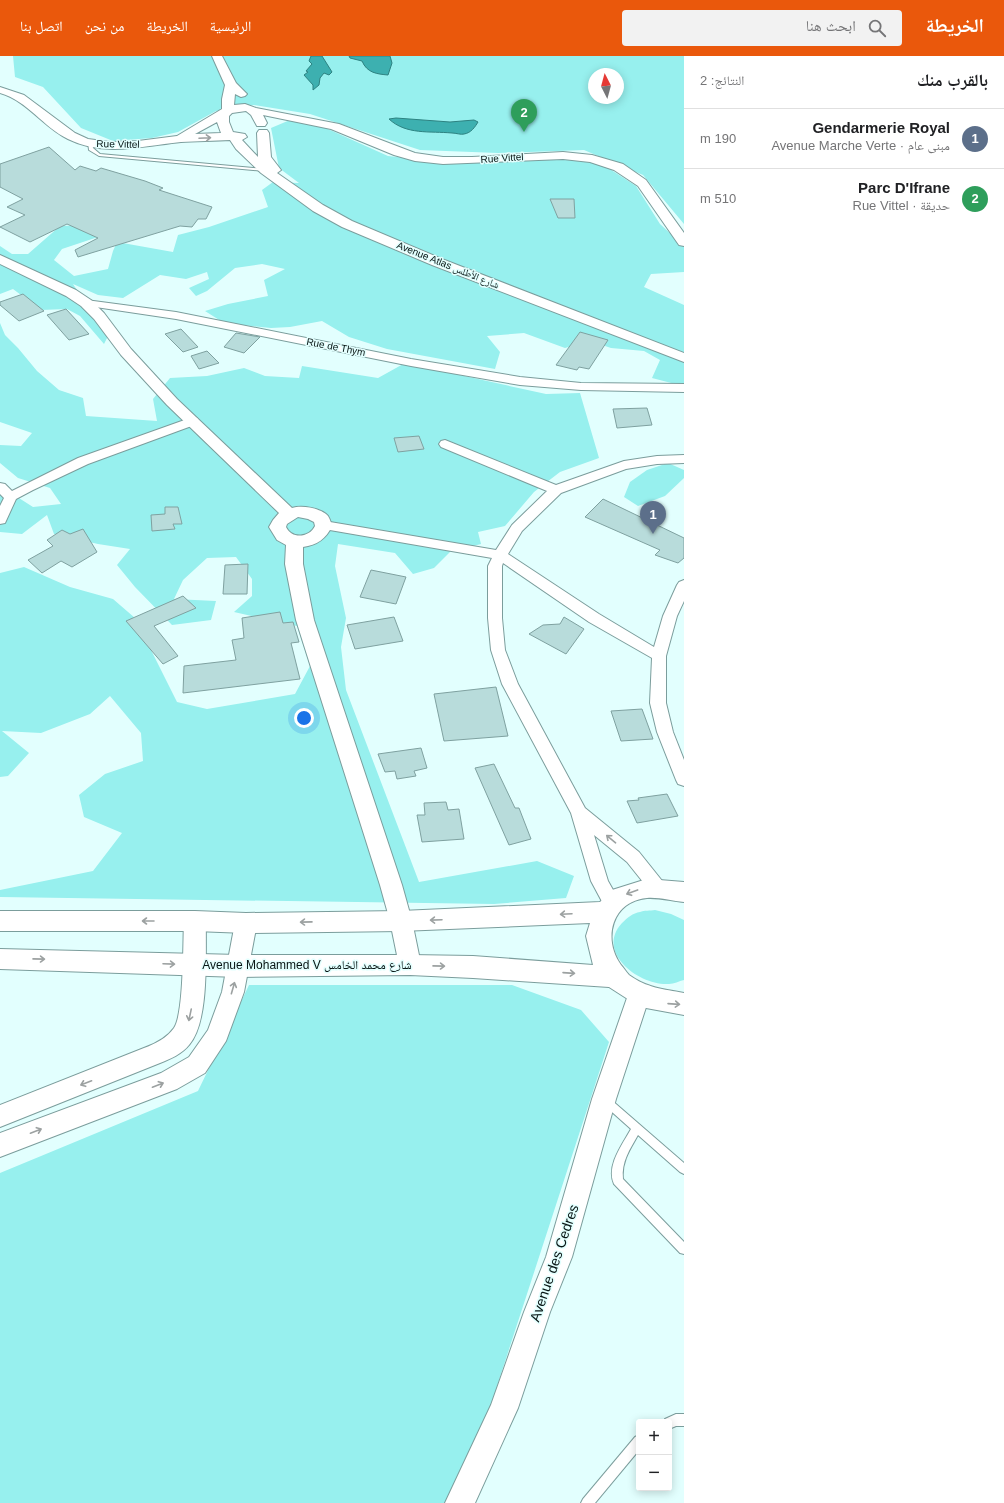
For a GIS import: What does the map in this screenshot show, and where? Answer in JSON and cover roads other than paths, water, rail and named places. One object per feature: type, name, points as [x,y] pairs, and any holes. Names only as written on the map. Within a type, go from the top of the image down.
[{"type":"main road","points":[[684,892],[657,887],[632,891],[621,897],[608,908],[599,924],[597,937],[599,951],[605,964],[614,977],[626,987],[639,995],[662,1002],[684,1004]]},
{"type":"main road","points":[[0,921],[195,921],[246,923],[401,921],[608,908]]},
{"type":"main road","name":"Avenue Mohammed V شارع محمد الخامس","points":[[0,958],[239,966],[479,967],[614,977]]},
{"type":"street","points":[[217,56],[231,85],[242,94],[253,110],[262,129],[254,136],[232,136],[226,133],[225,112],[231,85]]},
{"type":"street","name":"Rue Vittel","points":[[0,90],[8,91],[23,99],[70,135],[90,143],[122,146],[180,139],[232,136]]},
{"type":"street","points":[[225,112],[238,108],[253,110]]},
{"type":"street","name":"Rue Vittel","points":[[253,110],[325,123],[402,153],[428,159],[473,159],[572,155],[600,161],[622,169],[636,177],[642,183],[684,242]]},
{"type":"street","name":"Rue Vittel","points":[[180,139],[225,112]]},
{"type":"street","name":"Rue Vittel","points":[[262,129],[288,117]]},
{"type":"street","name":"Avenue Atlas شارع الأطلس","points":[[262,129],[262,154],[266,162],[299,190],[336,213],[369,229],[684,353]]},
{"type":"street","name":"Avenue Atlas شارع الأطلس","points":[[232,136],[240,146],[265,170],[318,208],[347,224],[437,262],[684,358]]},
{"type":"street","points":[[0,259],[71,293],[86,303],[99,316],[126,352],[172,402],[289,514]]},
{"type":"street","name":"Rue de Thym","points":[[86,303],[107,304],[191,318],[437,367],[520,381],[549,385],[611,388],[684,388]]},
{"type":"street","points":[[0,520],[11,497],[28,487],[83,461],[193,421]]},
{"type":"street","points":[[445,444],[556,490]]},
{"type":"street","points":[[608,908],[579,813],[510,684],[498,650],[495,618],[495,566],[517,528],[556,490],[590,476],[624,465],[657,460],[684,459]]},
{"type":"street","points":[[0,487],[11,497]]},
{"type":"street","points":[[297,512],[311,513],[321,519],[324,525],[319,536],[308,540],[295,541],[281,534],[278,529],[282,518],[297,512]]},
{"type":"street","points":[[324,525],[500,555],[594,618],[659,656]]},
{"type":"street","points":[[295,541],[294,564],[306,620],[401,921],[410,966]]},
{"type":"street","points":[[684,584],[670,616],[659,656],[658,703],[665,732],[684,780]]},
{"type":"street","points":[[579,813],[633,857],[657,887]]},
{"type":"street","points":[[0,1116],[113,1072],[164,1050],[180,1039],[191,1018],[195,921]]},
{"type":"street","points":[[0,1145],[169,1081],[196,1065],[207,1052],[218,1034],[233,992],[246,923]]},
{"type":"street","name":"Avenue des Cedres","points":[[460,1503],[504,1408],[537,1312],[559,1257],[604,1099],[639,995]]},
{"type":"lane","points":[[90,143],[91,149],[99,155],[265,170]]},
{"type":"lane","points":[[604,1099],[684,1169]]},
{"type":"lane","points":[[637,1128],[618,1164],[616,1173],[618,1181],[684,1249]]},
{"type":"lane","points":[[672,1422],[684,1420]]},
{"type":"lane","points":[[587,1503],[636,1446]]},
{"type":"place","name":"Parc D'Ifrane","points":[[524,132]]},
{"type":"place","name":"Gendarmerie Royal","points":[[653,534]]}]
